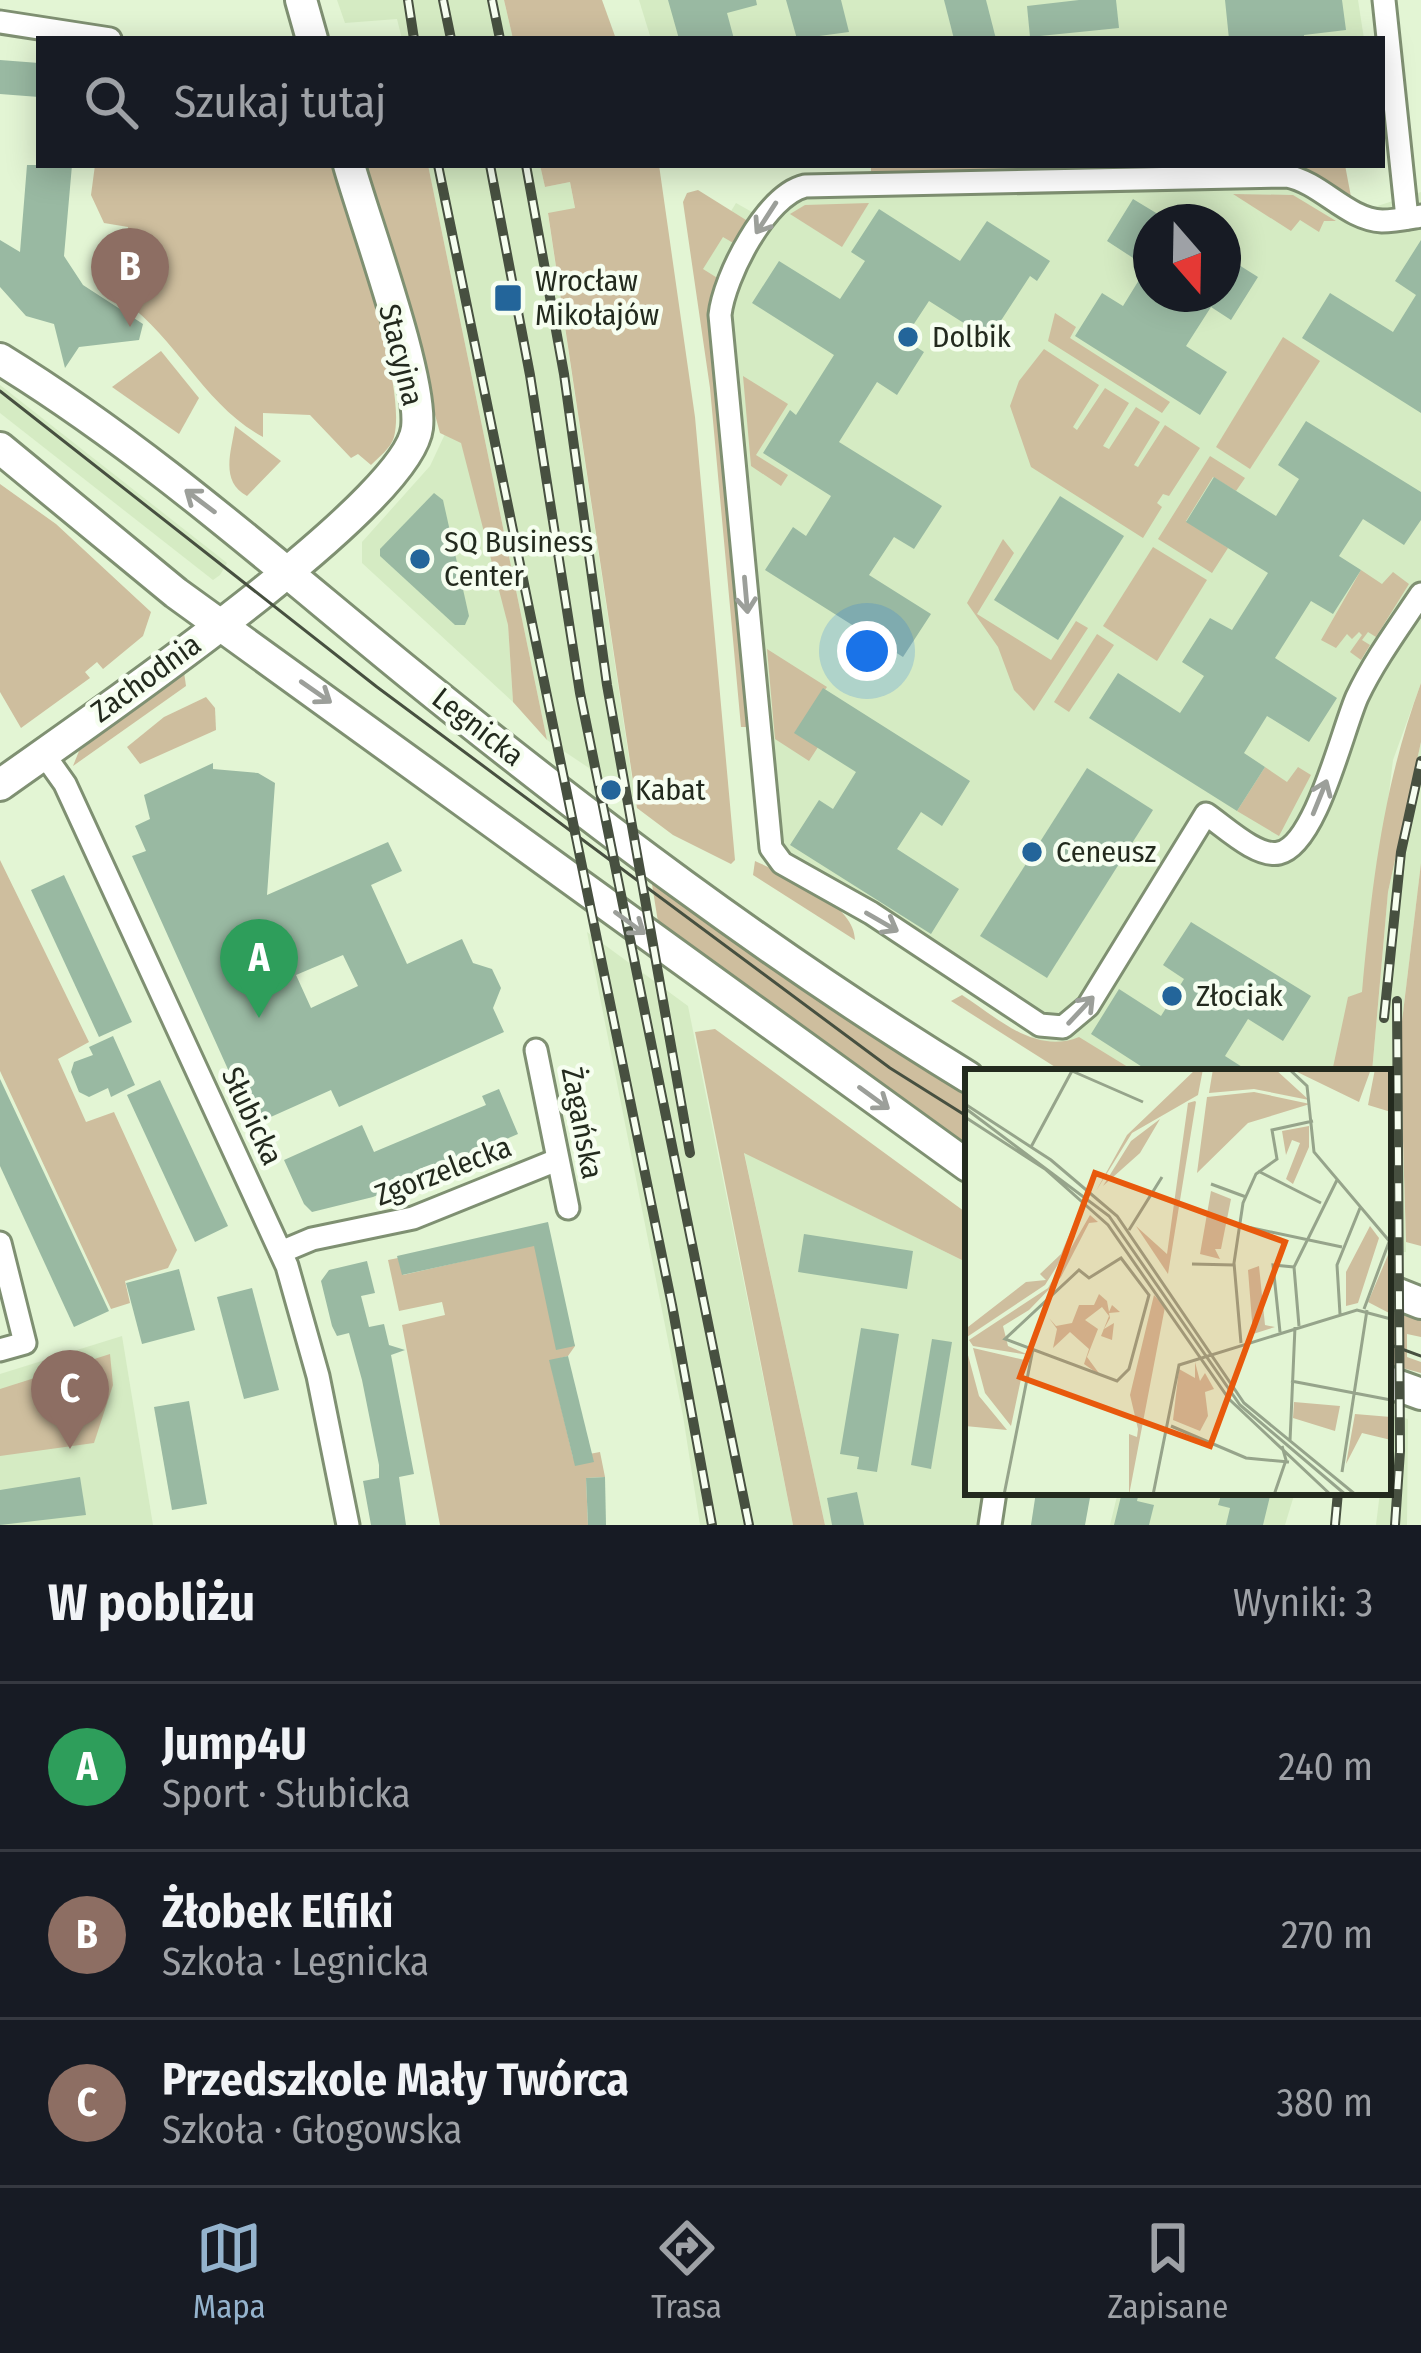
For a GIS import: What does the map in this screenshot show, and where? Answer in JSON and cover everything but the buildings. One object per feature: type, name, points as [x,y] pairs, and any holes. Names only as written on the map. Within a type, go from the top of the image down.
[{"type":"main road","points":[[301,0],[311,36]]},
{"type":"main road","name":"Stacyjna","points":[[293,572],[405,457],[418,424],[417,401],[350,168]]},
{"type":"main road","name":"Legnicka","points":[[0,359],[91,419],[293,572],[406,670],[604,828],[799,967],[965,1075]]},
{"type":"main road","points":[[0,448],[220,624],[965,1164]]},
{"type":"main road","name":"Zachodnia","points":[[0,785],[293,572]]},
{"type":"main road","points":[[1391,1291],[1421,1303]]},
{"type":"main road","points":[[1391,1383],[1421,1394]]},
{"type":"street","points":[[1384,0],[1399,143],[1414,217],[1380,221],[1302,179],[1271,175],[867,183],[805,186],[780,198],[728,276],[720,314],[771,848],[782,863],[872,914],[1040,1025],[1063,1028],[1088,1006],[1207,814],[1262,851],[1276,854],[1293,846],[1310,822],[1358,696],[1421,593]]},
{"type":"street","points":[[0,22],[91,36]]},
{"type":"street","name":"Słubicka","points":[[43,753],[65,784],[281,1252],[318,1376],[348,1525]]},
{"type":"street","name":"Żagańska","points":[[536,1050],[568,1208]]},
{"type":"street","name":"Zgorzelecka","points":[[281,1252],[311,1239],[412,1218],[557,1160]]},
{"type":"street","points":[[0,1243],[26,1343],[0,1350]]},
{"type":"street","points":[[990,1525],[995,1495]]},
{"type":"shaded area","points":[[337,0],[504,0],[512,36],[401,36],[397,19],[345,23]]},
{"type":"shaded area","points":[[504,0],[602,0],[615,36],[512,36]]},
{"type":"shaded area","points":[[639,0],[1358,0],[1364,36],[650,36]]},
{"type":"shaded area","points":[[95,168],[332,168],[374,303],[392,380],[394,437],[381,456],[371,465],[358,454],[351,458],[310,415],[263,413],[263,437],[224,408],[160,334],[124,301],[128,227],[104,223],[91,195]]},
{"type":"shaded area","points":[[367,168],[429,168],[547,740],[513,702],[508,625],[461,443],[440,433]]},
{"type":"shaded area","points":[[429,168],[541,168],[545,187],[570,182],[575,209],[548,214],[635,799],[619,788],[609,790],[589,768],[547,740]]},
{"type":"shaded area","points":[[541,168],[659,168],[695,417],[735,860],[731,864],[673,835],[637,808],[548,213],[575,208],[570,182],[545,187]]},
{"type":"shaded area","points":[[871,168],[1346,168],[1352,202],[1308,172],[871,178]]},
{"type":"shaded area","points":[[1308,172],[1352,202],[1371,208],[1421,192],[1421,683],[1393,760],[1355,1069],[1063,1069],[1016,1018],[795,860],[781,844],[694,272],[736,203],[759,216],[771,198]]},
{"type":"shaded area","points":[[698,190],[754,225],[740,247],[723,237],[703,269],[719,279],[712,311],[750,727],[741,727],[710,388],[683,202],[687,193]]},
{"type":"shaded area","points":[[1233,194],[1293,195],[1336,221],[1324,221],[1319,232],[1300,220],[1291,231]]},
{"type":"shaded area","points":[[869,203],[842,247],[790,214],[805,205]]},
{"type":"shaded area","points":[[1055,313],[1076,327],[1070,338],[1170,402],[1162,413],[1048,341]]},
{"type":"shaded area","points":[[1283,337],[1320,361],[1250,469],[1216,447]]},
{"type":"shaded area","points":[[1044,349],[1099,385],[1073,427],[1077,430],[1105,388],[1129,403],[1103,446],[1109,449],[1136,407],[1160,422],[1134,465],[1138,467],[1165,425],[1200,448],[1169,496],[1163,494],[1157,503],[1162,507],[1143,538],[1031,467],[1010,406],[1019,381]]},
{"type":"shaded area","points":[[161,351],[199,398],[179,434],[112,387]]},
{"type":"shaded area","points":[[743,376],[788,404],[756,455],[788,475],[781,486],[751,466]]},
{"type":"shaded area","points":[[0,385],[227,563],[220,575],[213,580],[0,413]]},
{"type":"shaded area","points":[[235,426],[281,461],[247,496],[230,474]]},
{"type":"shaded area","points":[[445,434],[461,442],[492,549],[508,625],[513,702],[362,563],[362,542],[430,466]]},
{"type":"shaded area","points":[[1210,456],[1245,478],[1236,491],[1213,477],[1186,521],[1228,548],[1212,573],[1158,539]]},
{"type":"shaded area","points":[[0,484],[56,524],[151,612],[143,636],[103,669],[97,662],[85,672],[90,678],[21,728],[0,692]]},
{"type":"shaded area","points":[[1003,539],[1014,553],[977,614],[1051,660],[1076,621],[1088,628],[1034,711],[1014,690],[998,647],[967,603]]},
{"type":"shaded area","points":[[1153,547],[1207,580],[1157,661],[1103,626]]},
{"type":"shaded area","points":[[1361,570],[1382,584],[1393,572],[1409,584],[1376,637],[1368,632],[1362,640],[1370,645],[1361,660],[1350,652],[1362,635],[1359,632],[1352,639],[1347,634],[1336,648],[1321,640]]},
{"type":"shaded area","points":[[1097,634],[1114,645],[1069,712],[1054,702]]},
{"type":"shaded area","points":[[767,649],[827,687],[795,732],[818,747],[809,761],[775,739]]},
{"type":"shaded area","points":[[184,672],[186,686],[73,766],[79,751]]},
{"type":"shaded area","points":[[1421,683],[1421,742],[1388,892],[1372,1069],[1333,1069],[1348,997],[1362,992],[1381,835]]},
{"type":"shaded area","points":[[206,697],[215,708],[216,730],[140,764],[127,747],[164,717]]},
{"type":"shaded area","points":[[1421,742],[1421,863],[1400,1038],[1406,1252],[1392,1253],[1391,1069],[1372,1069],[1388,892]]},
{"type":"shaded area","points":[[1265,767],[1287,782],[1298,767],[1311,775],[1279,836],[1237,811]]},
{"type":"shaded area","points":[[0,860],[89,1042],[58,1059],[86,1122],[114,1112],[177,1250],[168,1268],[125,1281],[130,1303],[111,1309],[0,1071]]},
{"type":"shaded area","points":[[755,861],[831,902],[844,914],[855,940],[753,875]]},
{"type":"shaded area","points":[[1421,863],[1421,1246],[1406,1242],[1400,1038]]},
{"type":"shaded area","points":[[651,878],[825,1005],[965,1095],[965,1148],[658,922]]},
{"type":"shaded area","points":[[587,932],[688,1006],[793,1525],[700,1525],[683,1416]]},
{"type":"shaded area","points":[[962,995],[1032,1038],[1063,1041],[1079,1037],[1131,1069],[1058,1069],[951,1001]]},
{"type":"shaded area","points":[[715,1029],[965,1212],[965,1262],[744,1153],[825,1525],[793,1525],[695,1032]]},
{"type":"shaded area","points":[[744,1152],[965,1262],[965,1495],[982,1495],[977,1525],[825,1525]]},
{"type":"shaded area","points":[[534,1245],[575,1346],[568,1356],[550,1361],[573,1457],[600,1452],[605,1477],[586,1478],[588,1525],[440,1525],[402,1325],[445,1315],[442,1302],[399,1311],[388,1260],[398,1258],[403,1275]]},
{"type":"shaded area","points":[[1391,1307],[1421,1319],[1421,1337],[1407,1334],[1407,1357],[1421,1362],[1421,1373],[1391,1365]]},
{"type":"shaded area","points":[[122,1336],[153,1525],[0,1525],[0,1374]]},
{"type":"shaded area","points":[[110,1354],[113,1385],[94,1443],[0,1456],[0,1389]]},
{"type":"shaded area","points":[[1391,1415],[1408,1419],[1407,1525],[1376,1525],[1380,1495],[1391,1495]]},
{"type":"shaded area","points":[[1117,1495],[1294,1495],[1285,1525],[1110,1525]]},
{"type":"tram line","points":[[0,391],[377,687],[890,1068],[965,1115]]},
{"type":"tram line","points":[[1391,1345],[1421,1356]]},
{"type":"railway","points":[[408,0],[414,36]]},
{"type":"railway","points":[[443,0],[450,36]]},
{"type":"railway","points":[[492,0],[499,36]]},
{"type":"railway","points":[[439,168],[672,1305],[712,1525]]},
{"type":"railway","points":[[491,168],[530,375],[580,693],[749,1525]]},
{"type":"railway","points":[[527,168],[564,374],[607,685],[690,1153]]},
{"type":"railway","points":[[1384,1018],[1401,852],[1421,761]]},
{"type":"railway","points":[[1395,1525],[1400,1451],[1397,1001]]},
{"type":"railway","points":[[1335,1525],[1338,1495]]},
{"type":"place","name":"Wrocław Mikołajów","points":[[508,298]]},
{"type":"place","name":"Żłobek Elfiki","points":[[130,327]]},
{"type":"place","name":"Dolbik","points":[[908,337]]},
{"type":"place","name":"SQ Business Center","points":[[420,559]]},
{"type":"place","name":"Kabat","points":[[611,790]]},
{"type":"place","name":"Ceneusz","points":[[1032,852]]},
{"type":"place","name":"Złociak","points":[[1172,996]]},
{"type":"place","name":"Jump4U","points":[[259,1018]]},
{"type":"place","name":"Przedszkole Mały Twórca","points":[[70,1449]]}]
